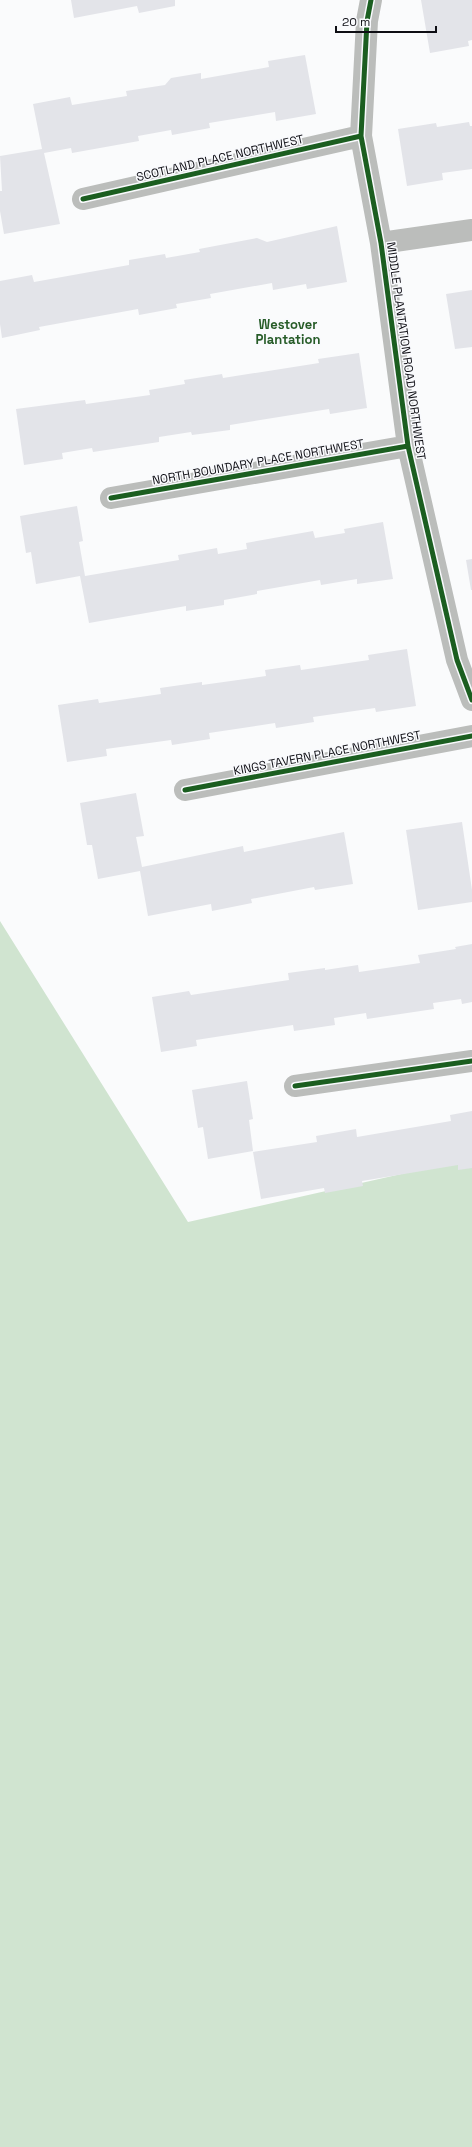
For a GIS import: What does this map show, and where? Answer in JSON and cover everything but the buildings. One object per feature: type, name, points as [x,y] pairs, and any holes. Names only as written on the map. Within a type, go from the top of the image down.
[{"type":"street","name":"MIDDLE PLANTATION ROAD NORTHWEST","points":[[371,0],[367,21],[361,136],[381,243],[408,446],[465,659],[472,700]]},
{"type":"street","name":"SCOTLAND PLACE NORTHWEST","points":[[83,199],[361,136]]},
{"type":"street","points":[[381,243],[472,230]]},
{"type":"street","name":"NORTH BOUNDARY PLACE NORTHWEST","points":[[111,498],[408,446]]},
{"type":"street","name":"KINGS TAVERN PLACE NORTHWEST","points":[[185,790],[472,736]]},
{"type":"street","points":[[295,1086],[472,1061]]},
{"type":"green space","points":[[0,921],[188,1222],[472,1158],[472,2147],[0,2147]]},
{"type":"cycle path","points":[[371,0],[367,21],[361,136],[381,243],[408,446],[457,660],[472,700]]},
{"type":"cycle path","points":[[83,199],[361,136]]},
{"type":"cycle path","points":[[111,498],[408,446]]},
{"type":"cycle path","points":[[185,790],[472,736]]},
{"type":"cycle path","points":[[295,1086],[472,1061]]},
{"type":"district","name":"Westover Plantation","points":[[288,332]]}]
